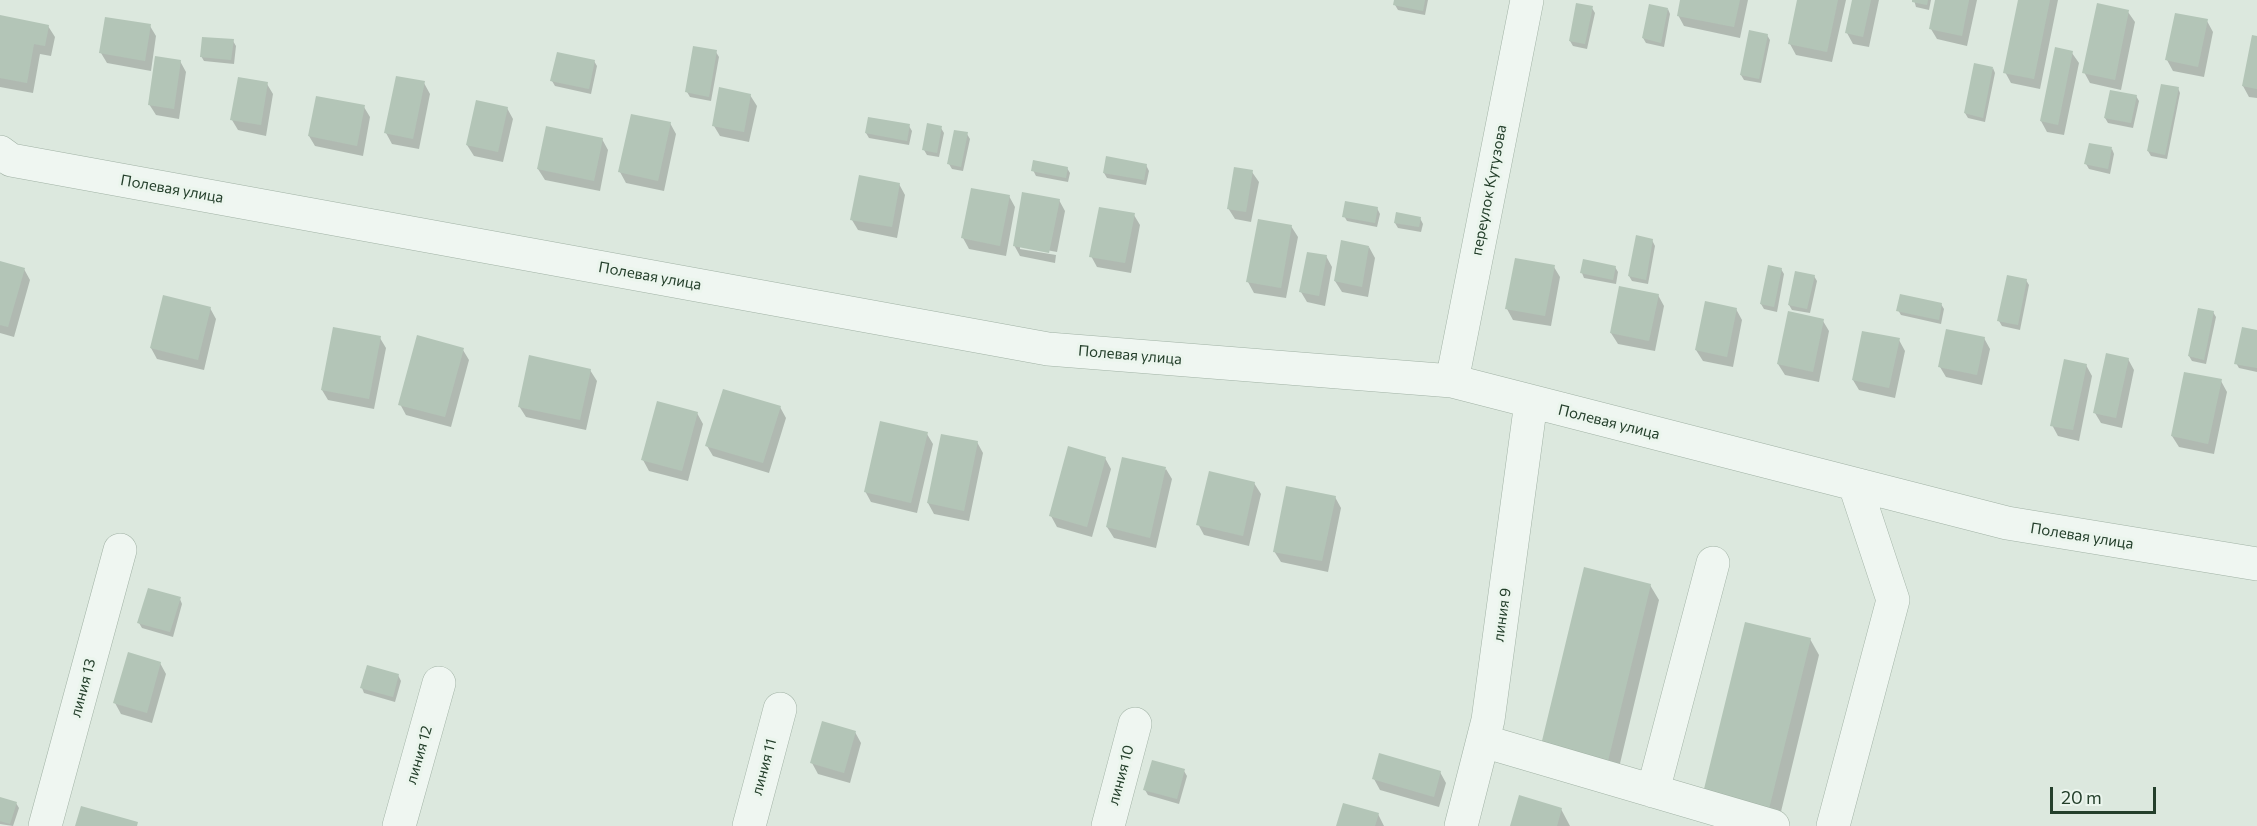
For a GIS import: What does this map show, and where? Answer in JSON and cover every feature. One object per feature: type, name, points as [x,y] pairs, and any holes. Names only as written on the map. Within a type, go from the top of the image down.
[{"type":"street","name":"переулок Кутузова","points":[[1452,381],[1527,0]]},
{"type":"street","name":"Полевая улица","points":[[0,152],[11,160],[1048,349],[1452,381],[2007,523],[2257,564]]},
{"type":"street","name":"линия 9","points":[[1461,826],[1488,720],[1531,402]]},
{"type":"street","points":[[1833,826],[1893,600],[1855,485]]},
{"type":"street","name":"линия 13","points":[[45,826],[120,550]]},
{"type":"street","points":[[1653,792],[1713,563]]},
{"type":"street","name":"линия 12","points":[[399,826],[439,683]]},
{"type":"street","name":"линия 11","points":[[749,826],[780,709]]},
{"type":"street","name":"линия 10","points":[[1108,826],[1135,724]]},
{"type":"street","points":[[1483,741],[1773,826]]},
{"type":"building","points":[[1394,0],[1425,0],[1423,11],[1393,5]]},
{"type":"building","points":[[1680,0],[1740,0],[1734,27],[1677,16]]},
{"type":"building","points":[[1797,0],[1838,0],[1827,52],[1788,44]]},
{"type":"building","points":[[1852,0],[1871,0],[1863,37],[1845,33]]},
{"type":"building","points":[[1912,0],[1928,0],[1927,5],[1912,2]]},
{"type":"building","points":[[1935,0],[1969,0],[1962,36],[1929,29]]},
{"type":"building","points":[[2018,0],[2050,0],[2034,79],[2003,73]]},
{"type":"building","points":[[1576,3],[1593,6],[1585,44],[1569,41]]},
{"type":"building","points":[[2097,3],[2129,10],[2115,80],[2082,73]]},
{"type":"building","points":[[1649,4],[1668,8],[1661,43],[1642,38]]},
{"type":"building","points":[[2175,13],[2208,19],[2198,67],[2165,60]]},
{"type":"building","points":[[0,15],[49,25],[45,46],[34,44],[27,83],[0,78]]},
{"type":"building","points":[[105,17],[151,24],[145,61],[99,53]]},
{"type":"building","points":[[1749,30],[1768,34],[1759,79],[1740,75]]},
{"type":"building","points":[[2252,35],[2257,36],[2257,89],[2242,86]]},
{"type":"building","points":[[202,37],[234,39],[231,60],[200,57]]},
{"type":"building","points":[[693,46],[717,50],[709,97],[685,92]]},
{"type":"building","points":[[2055,47],[2073,51],[2058,125],[2040,121]]},
{"type":"building","points":[[557,52],[595,60],[589,89],[550,81]]},
{"type":"building","points":[[155,56],[181,60],[174,109],[148,105]]},
{"type":"building","points":[[1974,63],[1993,67],[1983,118],[1964,113]]},
{"type":"building","points":[[396,76],[425,81],[413,139],[384,133]]},
{"type":"building","points":[[238,77],[268,82],[261,125],[230,120]]},
{"type":"building","points":[[2161,84],[2179,87],[2165,155],[2147,151]]},
{"type":"building","points":[[719,87],[751,94],[744,132],[712,126]]},
{"type":"building","points":[[2110,90],[2137,95],[2131,123],[2104,118]]},
{"type":"building","points":[[316,96],[365,105],[357,146],[308,136]]},
{"type":"building","points":[[476,100],[508,107],[498,152],[466,145]]},
{"type":"building","points":[[631,114],[671,122],[658,181],[618,172]]},
{"type":"building","points":[[868,117],[910,124],[907,141],[865,133]]},
{"type":"building","points":[[927,123],[942,126],[937,153],[922,150]]},
{"type":"building","points":[[546,126],[603,138],[594,181],[537,169]]},
{"type":"building","points":[[954,130],[968,132],[961,167],[947,164]]},
{"type":"building","points":[[2089,143],[2112,147],[2108,169],[2084,164]]},
{"type":"building","points":[[1106,156],[1147,164],[1144,180],[1103,173]]},
{"type":"building","points":[[1033,160],[1068,167],[1066,178],[1031,171]]},
{"type":"building","points":[[1234,167],[1253,170],[1246,212],[1227,209]]},
{"type":"building","points":[[859,175],[900,183],[892,227],[850,220]]},
{"type":"building","points":[[971,188],[1010,195],[1000,246],[961,238]]},
{"type":"building","points":[[1022,192],[1060,199],[1049,253],[1013,246]]},
{"type":"building","points":[[1345,201],[1378,207],[1375,223],[1342,217]]},
{"type":"building","points":[[1099,207],[1135,213],[1125,263],[1089,257]]},
{"type":"building","points":[[1396,212],[1421,217],[1419,227],[1394,223]]},
{"type":"building","points":[[1258,219],[1292,225],[1281,288],[1246,282]]},
{"type":"building","points":[[1636,235],[1653,239],[1646,280],[1628,276]]},
{"type":"building","points":[[1341,240],[1369,246],[1362,287],[1334,281]]},
{"type":"building","points":[[1307,252],[1327,255],[1319,296],[1299,292]]},
{"type":"building","points":[[1515,258],[1555,265],[1545,316],[1505,309]]},
{"type":"building","points":[[1583,259],[1616,266],[1613,280],[1580,273]]},
{"type":"building","points":[[0,261],[25,268],[8,327],[0,325]]},
{"type":"building","points":[[1768,265],[1782,268],[1774,307],[1760,304]]},
{"type":"building","points":[[1795,271],[1815,275],[1807,309],[1788,305]]},
{"type":"building","points":[[2007,275],[2027,279],[2018,325],[1997,321]]},
{"type":"building","points":[[1619,286],[1659,294],[1649,341],[1610,333]]},
{"type":"building","points":[[1900,294],[1942,303],[1939,320],[1896,311]]},
{"type":"building","points":[[163,295],[211,307],[198,360],[150,348]]},
{"type":"building","points":[[1705,301],[1737,308],[1727,357],[1695,350]]},
{"type":"building","points":[[2198,308],[2214,311],[2204,360],[2188,356]]},
{"type":"building","points":[[1788,311],[1824,319],[1813,372],[1777,364]]},
{"type":"building","points":[[333,327],[381,336],[369,399],[321,390]]},
{"type":"building","points":[[2242,327],[2257,330],[2257,368],[2234,364]]},
{"type":"building","points":[[1946,329],[1985,337],[1977,375],[1938,367]]},
{"type":"building","points":[[1862,331],[1900,338],[1889,388],[1852,380]]},
{"type":"building","points":[[417,335],[464,348],[445,417],[398,405]]},
{"type":"building","points":[[2106,353],[2129,358],[2116,418],[2093,413]]},
{"type":"building","points":[[529,355],[591,369],[580,420],[518,407]]},
{"type":"building","points":[[2064,359],[2087,364],[2073,430],[2050,426]]},
{"type":"building","points":[[2184,372],[2222,379],[2208,444],[2171,436]]},
{"type":"building","points":[[723,389],[781,406],[763,463],[705,446]]},
{"type":"building","points":[[657,401],[698,412],[682,471],[641,460]]},
{"type":"building","points":[[880,421],[928,432],[911,503],[864,492]]},
{"type":"building","points":[[941,434],[978,441],[964,511],[927,503]]},
{"type":"building","points":[[1068,446],[1106,457],[1087,527],[1049,516]]},
{"type":"building","points":[[1122,457],[1166,467],[1150,538],[1106,527]]},
{"type":"building","points":[[1209,471],[1255,482],[1243,536],[1196,525]]},
{"type":"building","points":[[1286,486],[1336,496],[1322,561],[1273,552]]},
{"type":"building","points":[[1584,567],[1651,584],[1608,761],[1541,745]]},
{"type":"building","points":[[148,588],[181,597],[170,632],[137,623]]},
{"type":"building","points":[[1745,622],[1811,638],[1769,809],[1703,793]]},
{"type":"building","points":[[128,652],[161,662],[147,713],[113,703]]},
{"type":"building","points":[[367,665],[399,674],[393,697],[360,688]]},
{"type":"building","points":[[822,721],[856,731],[844,773],[810,763]]},
{"type":"building","points":[[1379,753],[1441,771],[1434,797],[1372,779]]},
{"type":"building","points":[[1152,760],[1185,769],[1177,799],[1143,790]]},
{"type":"building","points":[[1519,795],[1562,808],[1557,826],[1510,826]]},
{"type":"building","points":[[0,797],[17,802],[10,824],[0,821]]},
{"type":"building","points":[[1343,803],[1379,813],[1375,826],[1336,826]]},
{"type":"building","points":[[81,806],[138,822],[137,826],[75,826]]}]
